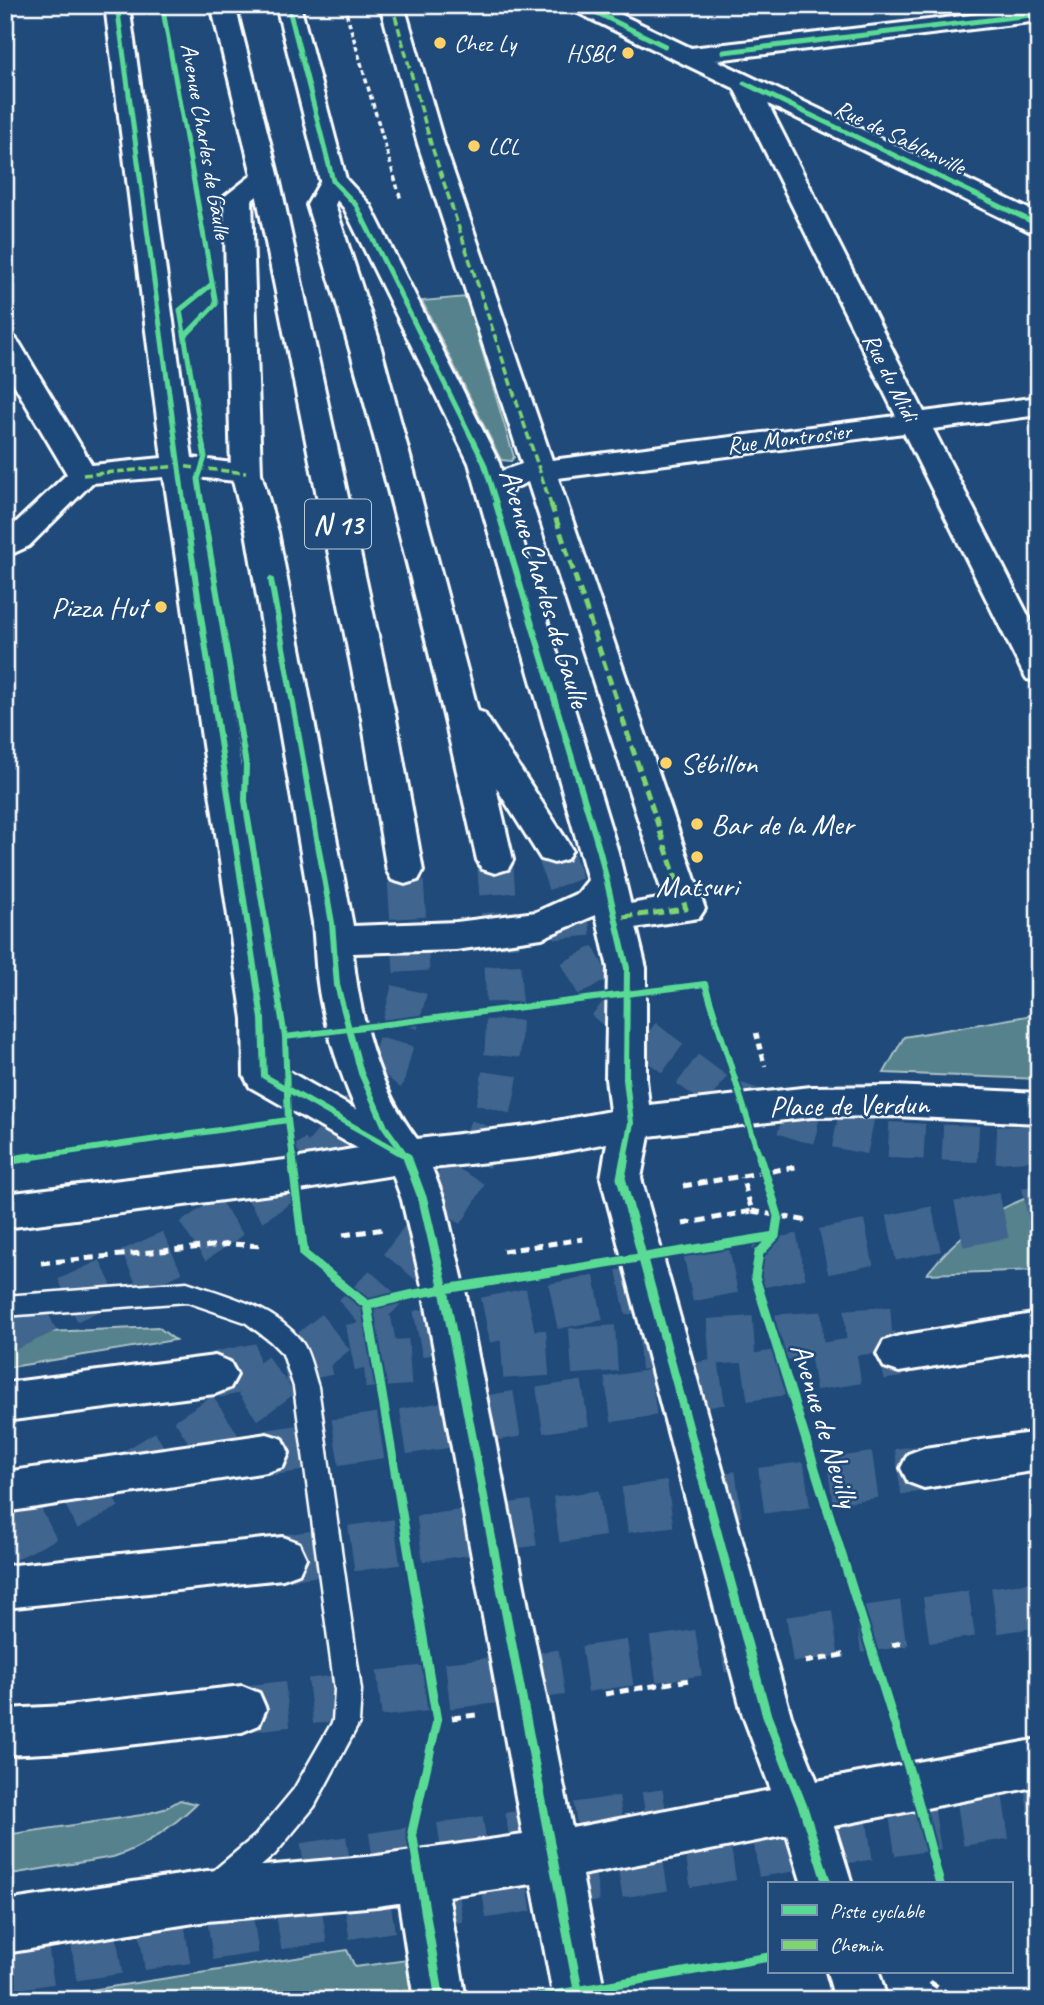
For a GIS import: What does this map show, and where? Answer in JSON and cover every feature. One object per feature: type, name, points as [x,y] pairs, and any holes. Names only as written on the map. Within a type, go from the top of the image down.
[{"type":"main road","points":[[117,5],[178,466],[262,1019],[264,1076],[408,1158],[423,1200],[444,1290],[580,2000]]},
{"type":"main road","name":"Avenue Charles de Gaulle","points":[[223,5],[266,178],[239,197],[246,473],[262,532],[332,923],[337,985],[361,1073],[385,1127],[408,1158]]},
{"type":"main road","name":"Avenue Charles de Gaulle","points":[[392,5],[431,144],[686,909],[615,918]]},
{"type":"main road","name":"Rue de Sablonville","points":[[581,5],[1039,225]]},
{"type":"main road","name":"Avenue Charles de Gaulle","points":[[292,7],[333,181],[356,205],[484,463],[495,494],[607,881],[627,968],[626,1079],[631,1123]]},
{"type":"main road","points":[[688,56],[1039,14]]},
{"type":"main road","name":"Rue du Midi","points":[[744,83],[1039,671]]},
{"type":"main road","name":"N 13","points":[[266,178],[379,719],[405,871]]},
{"type":"main road","name":"N 13","points":[[333,181],[321,205],[363,337],[458,699],[495,860]]},
{"type":"main road","points":[[5,344],[83,475]]},
{"type":"main road","name":"Rue Montrosier","points":[[540,471],[1039,406]]},
{"type":"main road","points":[[5,547],[18,538],[83,475],[178,466],[246,473]]},
{"type":"main road","name":"Avenue Charles de Gaulle","points":[[495,494],[498,484],[505,479],[540,471]]},
{"type":"main road","points":[[458,699],[554,850]]},
{"type":"main road","points":[[332,923],[341,937],[362,942],[456,936],[542,925],[591,902],[607,881]]},
{"type":"main road","name":"Place de Verdun","points":[[5,1211],[294,1175],[440,1151],[535,1141],[631,1123],[742,1108],[811,1102],[894,1101],[1039,1108]]},
{"type":"main road","points":[[631,1123],[621,1178],[767,1716],[803,1807],[826,1882]]},
{"type":"main road","points":[[1039,1320],[901,1341],[1039,1331]]},
{"type":"main road","points":[[5,1402],[215,1375]]},
{"type":"main road","points":[[924,1468],[1039,1451]]},
{"type":"main road","points":[[5,1492],[267,1453]]},
{"type":"main road","points":[[5,1587],[283,1558]]},
{"type":"main road","points":[[5,1732],[65,1729],[242,1709]]},
{"type":"main road","points":[[5,1756],[65,1729]]},
{"type":"main road","points":[[5,1927],[207,1896],[420,1876],[553,1856],[1039,1762]]},
{"type":"main road","points":[[420,1876],[440,2000]]},
{"type":"main road","points":[[854,1974],[861,2000]]},
{"type":"lane","points":[[5,1306],[187,1292],[253,1315],[293,1349],[306,1387],[348,1690],[345,1723],[304,1798],[265,1845],[207,1896]]},
{"type":"path","points":[[756,1033],[766,1073]]},
{"type":"path","points":[[742,1108],[768,1181]]},
{"type":"path","points":[[683,1186],[801,1166]]},
{"type":"path","points":[[742,1177],[752,1211]]},
{"type":"path","points":[[774,1203],[778,1216],[776,1226]]},
{"type":"path","points":[[683,1224],[752,1211],[808,1221]]},
{"type":"path","points":[[343,1235],[388,1229]]},
{"type":"path","points":[[503,1251],[583,1239]]},
{"type":"path","points":[[31,1264],[232,1244],[263,1246]]},
{"type":"path","points":[[892,1645],[907,1642]]},
{"type":"path","points":[[805,1662],[847,1654]]},
{"type":"path","points":[[605,1694],[689,1680]]},
{"type":"path","points":[[452,1718],[485,1714]]},
{"type":"path","points":[[930,1982],[960,1998]]},
{"type":"green space","points":[[466,297],[514,457],[511,461],[501,460],[422,301]]},
{"type":"green space","points":[[1039,1014],[1039,1079],[884,1073],[904,1037]]},
{"type":"green space","points":[[1039,1194],[1039,1270],[927,1274],[950,1247],[990,1215]]},
{"type":"green space","points":[[158,1327],[175,1340],[5,1368],[5,1334]]},
{"type":"green space","points":[[180,1800],[196,1804],[158,1835],[125,1853],[5,1875],[5,1835],[142,1815],[164,1809]]},
{"type":"green space","points":[[347,1950],[355,1967],[407,1960],[413,2000],[47,2000],[46,1997]]},
{"type":"tunnel","points":[[554,850],[568,891],[574,949],[602,1001],[652,1043],[724,1096],[803,1123],[888,1140],[999,1145],[1039,1142]]},
{"type":"tunnel","points":[[474,1158],[488,1126],[497,1090],[502,1052],[503,973],[495,860]]},
{"type":"tunnel","points":[[317,1159],[387,1076],[412,979],[405,871]]},
{"type":"tunnel","points":[[5,1329],[186,1246],[318,1157]]},
{"type":"tunnel","points":[[304,1357],[361,1311],[400,1269],[424,1239],[474,1158]]},
{"type":"tunnel","points":[[304,1357],[1039,1208]]},
{"type":"tunnel","points":[[364,1365],[903,1329]]},
{"type":"tunnel","points":[[267,1453],[899,1354]]},
{"type":"tunnel","points":[[5,1539],[164,1454],[239,1405],[304,1357]]},
{"type":"tunnel","points":[[215,1375],[304,1357]]},
{"type":"tunnel","points":[[283,1558],[924,1468]]},
{"type":"tunnel","points":[[242,1709],[542,1675],[1039,1604]]},
{"type":"tunnel","points":[[5,1968],[1039,1811]]},
{"type":"tunnel","points":[[304,1866],[666,1812]]},
{"type":"marked path","points":[[392,5],[431,144],[686,909],[615,918]]},
{"type":"marked path","points":[[83,475],[178,466],[246,473]]},
{"type":"cycle path","points":[[117,5],[178,466],[262,1019],[264,1076],[402,1154]]},
{"type":"cycle path","points":[[162,5],[216,304],[185,336]]},
{"type":"cycle path","points":[[288,5],[333,181],[356,205],[484,463],[600,852],[627,968],[626,1079],[631,1123],[621,1178],[767,1716],[803,1807],[826,1882]]},
{"type":"cycle path","points":[[581,5],[665,46]]},
{"type":"cycle path","points":[[724,52],[1039,14]]},
{"type":"cycle path","points":[[744,83],[1039,225]]},
{"type":"cycle path","points":[[212,284],[180,310],[205,457],[198,479],[246,765],[245,801],[285,1037],[288,1120],[304,1254],[367,1305],[437,1721],[412,1832],[440,2000]]},
{"type":"cycle path","points":[[271,580],[332,923],[337,985],[361,1073],[385,1127],[408,1158],[423,1200],[444,1290],[580,2000]]},
{"type":"cycle path","name":"Avenue de Neuilly","points":[[285,1037],[705,984],[778,1216],[775,1236],[759,1253],[755,1277],[914,1786],[939,1882]]},
{"type":"cycle path","points":[[5,1161],[288,1120]]},
{"type":"cycle path","points":[[367,1305],[414,1294],[775,1236]]},
{"type":"cycle path","points":[[525,2000],[768,1957]]},
{"type":"place","name":"Chez Ly","points":[[440,43]]},
{"type":"place","name":"HSBC","points":[[628,53]]},
{"type":"place","name":"LCL","points":[[474,146]]},
{"type":"place","name":"Pizza Hut","points":[[161,607]]},
{"type":"place","name":"Sébillon","points":[[666,763]]},
{"type":"place","name":"Bar de la Mer","points":[[697,824]]},
{"type":"place","name":"Matsuri","points":[[697,857]]}]
